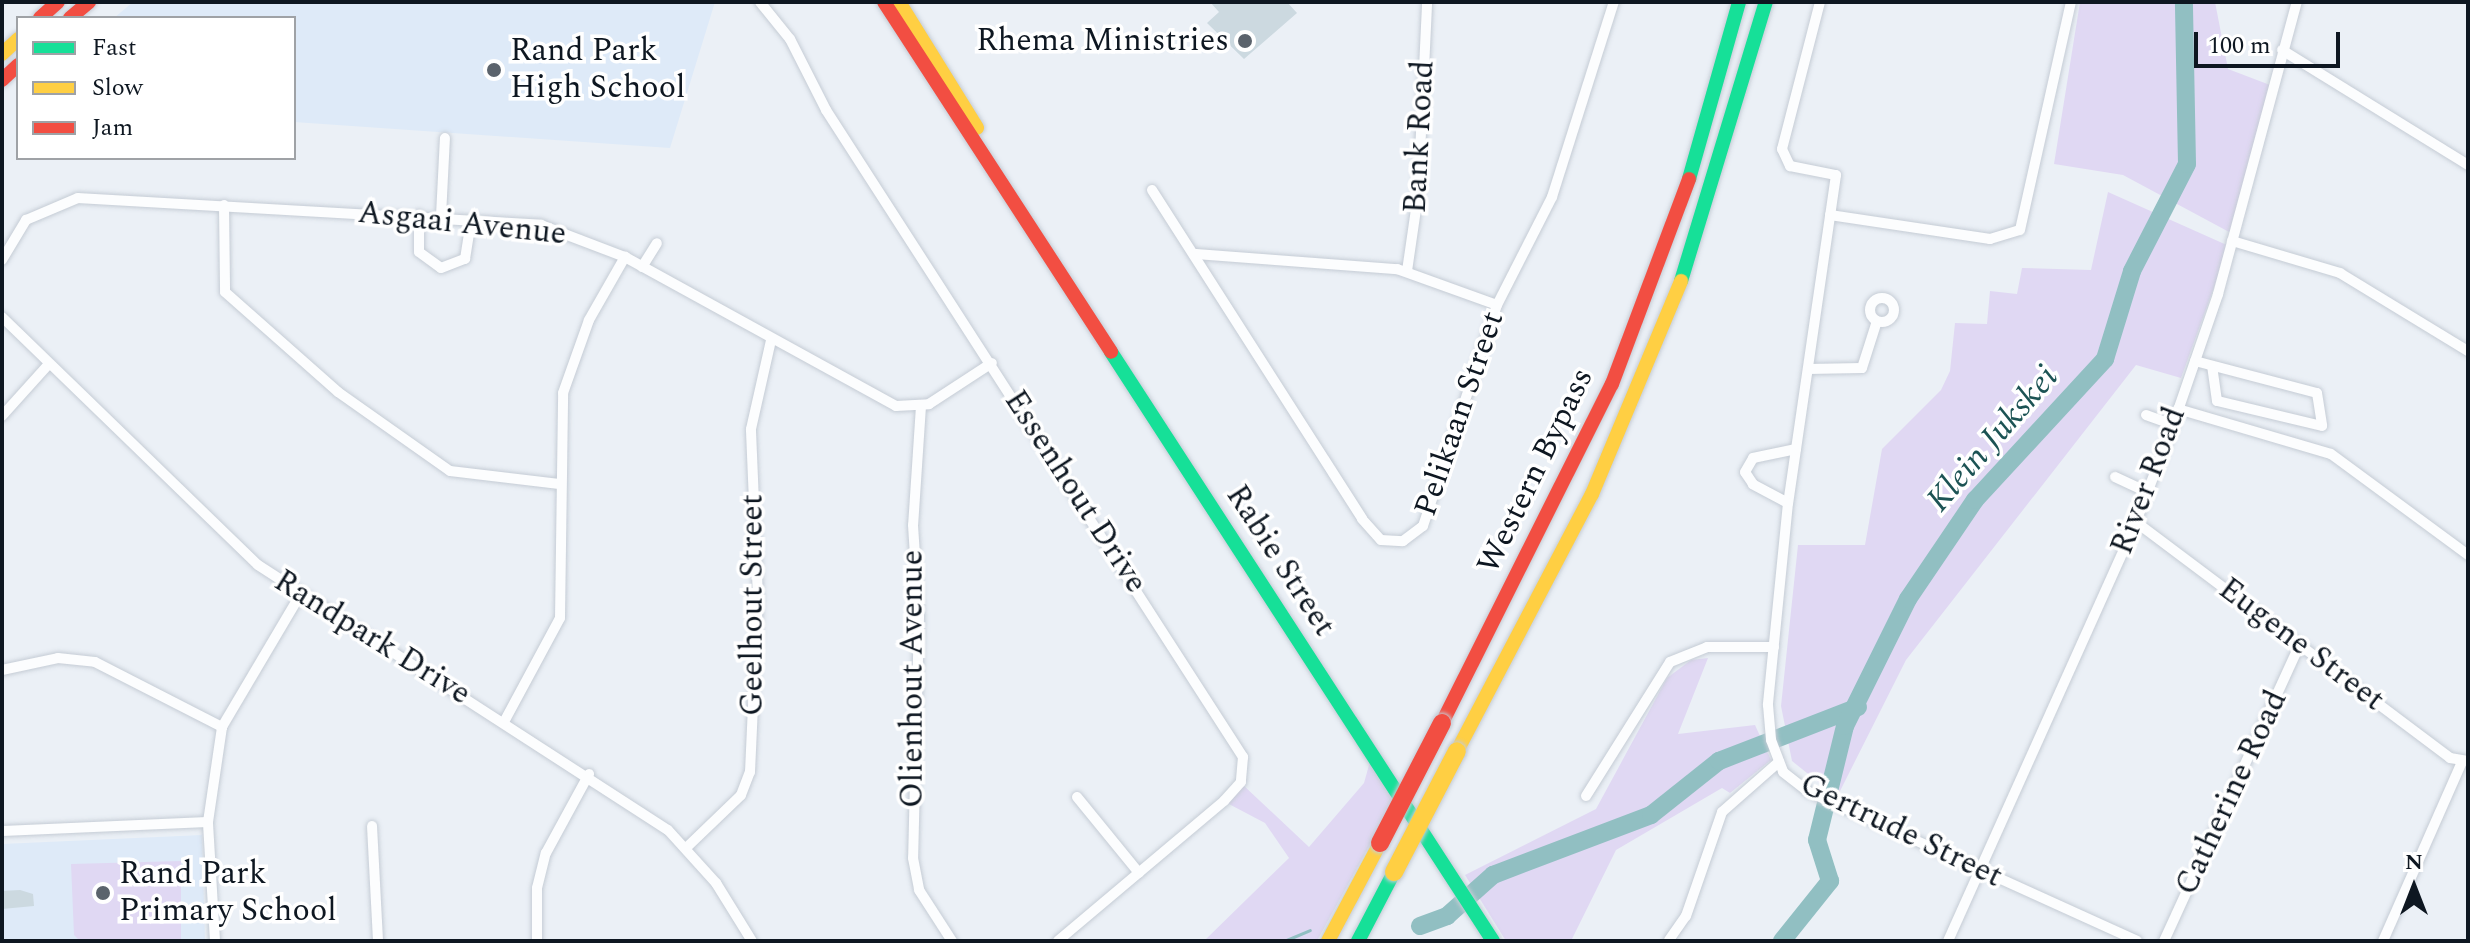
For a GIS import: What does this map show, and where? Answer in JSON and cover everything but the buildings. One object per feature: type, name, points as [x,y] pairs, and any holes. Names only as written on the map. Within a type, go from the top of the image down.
[{"type":"main road","points":[[42,16],[58,2]]},
{"type":"main road","points":[[72,16],[89,2]]},
{"type":"main road","name":"Rabie Street","points":[[884,2],[1022,208],[1493,941]]},
{"type":"main road","name":"Rabie Street","points":[[899,2],[1022,208]]},
{"type":"main road","name":"Western Bypass","points":[[1328,941],[1442,723],[1612,384],[1687,184],[1739,2]]},
{"type":"main road","name":"Western Bypass","points":[[1358,941],[1592,494],[1639,388],[1680,284],[1766,2]]},
{"type":"street","name":"Essenhout Drive","points":[[760,2],[790,39],[831,117],[1243,757],[1244,774],[1230,795],[1058,941]]},
{"type":"street","name":"Bank Road","points":[[1407,271],[1418,196],[1427,2]]},
{"type":"street","name":"Pelikaan Street","points":[[1152,190],[1196,254],[1362,519],[1388,542],[1411,538],[1423,526],[1497,305],[1552,197],[1614,2]]},
{"type":"street","name":"Gertrude Street","points":[[1820,2],[1782,156],[1790,166],[1836,175],[1788,503],[1774,647],[1771,740],[1777,758],[1813,794],[2137,941]]},
{"type":"street","points":[[1830,215],[2009,238],[2027,216],[2071,2]]},
{"type":"street","name":"River Road","points":[[1948,941],[2136,522],[2173,425],[2232,241],[2297,2]]},
{"type":"street","points":[[2282,50],[2468,165]]},
{"type":"street","points":[[441,216],[445,138]]},
{"type":"street","name":"Asgaai Avenue","points":[[2,260],[26,220],[61,201],[224,205],[441,216],[564,229],[625,257],[884,401],[921,406]]},
{"type":"street","points":[[224,205],[225,292],[338,392],[450,471],[559,484]]},
{"type":"street","points":[[419,215],[419,252],[441,268],[465,259],[471,220]]},
{"type":"street","points":[[2232,241],[2340,273],[2468,351]]},
{"type":"street","points":[[642,267],[657,243]]},
{"type":"street","points":[[1196,254],[1407,271],[1497,305]]},
{"type":"street","points":[[504,722],[560,618],[560,416],[569,365],[625,257]]},
{"type":"street","name":"Randpark Drive","points":[[2,317],[215,530],[300,595],[589,774],[686,848],[752,941]]},
{"type":"street","points":[[1808,369],[1862,368],[1877,321]]},
{"type":"street","name":"Geelhout Street","points":[[686,848],[741,795],[750,772],[758,598],[751,429],[771,340]]},
{"type":"street","points":[[2195,361],[2317,393],[2322,426],[2217,401],[2212,366]]},
{"type":"street","points":[[921,406],[992,363]]},
{"type":"street","points":[[2,416],[48,365]]},
{"type":"street","name":"Olienhout Avenue","points":[[921,406],[913,525],[919,617],[913,858],[919,890],[952,941]]},
{"type":"street","points":[[2178,409],[2331,454],[2468,555]]},
{"type":"street","points":[[2146,415],[2173,425]]},
{"type":"street","points":[[1788,503],[1753,484],[1745,472],[1753,458],[1796,449]]},
{"type":"street","points":[[2115,477],[2147,492]]},
{"type":"street","name":"Eugene Street","points":[[2136,522],[2465,762]]},
{"type":"street","points":[[215,941],[208,822],[222,727],[300,595]]},
{"type":"street","name":"Catherine Road","points":[[2164,941],[2300,644]]},
{"type":"street","points":[[1586,796],[1670,662],[1707,647],[1774,647]]},
{"type":"street","points":[[2,670],[58,658],[95,662],[222,727]]},
{"type":"street","points":[[1669,940],[1686,916],[1722,812],[1777,758]]},
{"type":"street","points":[[2383,941],[2465,762]]},
{"type":"street","points":[[537,941],[543,862],[589,774]]},
{"type":"street","points":[[1077,797],[1139,873]]},
{"type":"street","points":[[2,831],[208,822]]},
{"type":"street","points":[[372,826],[378,941]]},
{"type":"shaded area","name":"Rand Park High School","points":[[133,2],[715,2],[670,148],[296,122],[296,16],[116,16]]},
{"type":"shaded area","points":[[2080,2],[2215,2],[2228,69],[2270,85],[2231,233],[2123,175],[2054,164]]},
{"type":"shaded area","points":[[2108,192],[2229,246],[2181,378],[2136,365],[1906,660],[1837,797],[1792,761],[1781,706],[1798,545],[1865,545],[1882,449],[1941,390],[1950,371],[1955,323],[1987,324],[1990,291],[2017,294],[2022,268],[2091,270]]},
{"type":"shaded area","points":[[1708,658],[1678,734],[1755,725],[1771,760],[1730,793],[1722,788],[1616,850],[1571,941],[1506,941],[1465,875],[1596,809],[1667,678],[1691,660]]},
{"type":"shaded area","points":[[1371,758],[1398,793],[1317,941],[1204,941],[1289,858],[1265,823],[1227,803],[1243,785],[1309,847],[1364,783]]},
{"type":"shaded area","name":"Rand Park Primary School","points":[[202,835],[205,941],[2,941],[2,844]]},
{"type":"shaded area","points":[[181,861],[181,941],[80,941],[74,935],[71,864]]},
{"type":"waterway","name":"Klein Jukskei","points":[[1782,941],[1830,881],[1817,840],[1845,726],[1908,599],[1975,500],[2105,359],[2132,271],[2187,164],[2184,2]]},
{"type":"waterway","points":[[1420,926],[1447,916],[1493,875],[1651,815],[1719,761],[1858,707]]},
{"type":"waterway","points":[[1284,941],[1310,930]]},
{"type":"traffic: fast","points":[[1689,179],[1739,2]]},
{"type":"traffic: fast","points":[[1681,281],[1766,2]]},
{"type":"traffic: fast","points":[[1111,352],[1493,941]]},
{"type":"traffic: fast","points":[[1358,941],[1394,872]]},
{"type":"traffic: slow","points":[[899,2],[977,128]]},
{"type":"traffic: slow","points":[[2,54],[16,41]]},
{"type":"traffic: slow","points":[[1457,751],[1592,494],[1681,281]]},
{"type":"traffic: slow","points":[[1394,872],[1457,751]]},
{"type":"traffic: slow","points":[[1328,941],[1380,843]]},
{"type":"traffic: jam","points":[[42,16],[58,2]]},
{"type":"traffic: jam","points":[[72,16],[89,2]]},
{"type":"traffic: jam","points":[[884,2],[1111,352]]},
{"type":"traffic: jam","points":[[2,80],[16,67]]},
{"type":"traffic: jam","points":[[1442,723],[1612,384],[1689,179]]},
{"type":"traffic: jam","points":[[1380,843],[1442,723]]},
{"type":"place","name":"Rhema Ministries","points":[[1245,41]]},
{"type":"place","name":"Rand Park High School","points":[[494,70]]},
{"type":"place","name":"Rand Park Primary School","points":[[103,893]]}]
